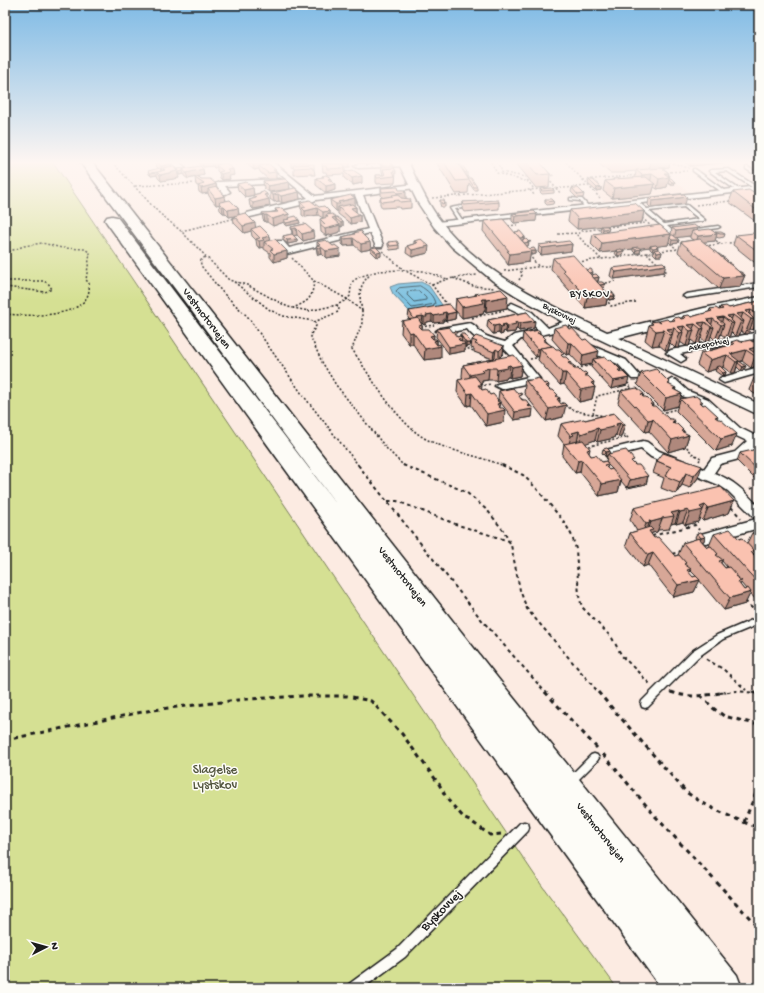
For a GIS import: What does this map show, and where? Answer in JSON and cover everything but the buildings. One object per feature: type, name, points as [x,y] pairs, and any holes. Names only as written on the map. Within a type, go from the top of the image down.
[{"type":"highway","name":"Vestmotorvejen","points":[[104,208],[683,988]]},
{"type":"highway","name":"Vestmotorvejen","points":[[121,208],[597,830],[724,988]]},
{"type":"main road","name":"Byskovvej","points":[[428,208],[437,224],[455,244],[474,261],[573,331],[605,337],[759,410]]},
{"type":"main road","points":[[605,337],[704,312],[759,301]]},
{"type":"street","points":[[250,215],[278,208]]},
{"type":"street","points":[[364,208],[379,245]]},
{"type":"street","points":[[437,224],[575,208]]},
{"type":"street","points":[[280,243],[287,251],[373,230]]},
{"type":"street","points":[[512,306],[529,314],[545,332]]},
{"type":"street","points":[[441,331],[462,323],[470,326],[477,335],[482,338],[507,346],[535,379],[501,386]]},
{"type":"street","points":[[507,346],[518,337],[559,328],[573,331],[585,347],[622,362],[636,377]]},
{"type":"street","name":"Askepotvej","points":[[681,359],[671,353],[759,335]]},
{"type":"street","points":[[724,380],[759,370]]},
{"type":"street","points":[[672,382],[684,393],[704,401],[736,431],[757,438],[739,455],[716,461],[706,475]]},
{"type":"street","points":[[610,453],[643,445],[655,454],[724,482],[733,488],[759,516]]},
{"type":"street","points":[[706,538],[754,524]]},
{"type":"lane","points":[[452,208],[461,221]]},
{"type":"lane","points":[[646,210],[662,208]]},
{"type":"lane","points":[[664,225],[703,220],[688,208]]},
{"type":"lane","points":[[646,210],[673,233],[718,227]]},
{"type":"lane","points":[[740,282],[746,287]]},
{"type":"lane","points":[[686,296],[759,285]]},
{"type":"lane","points":[[645,704],[695,654],[720,637],[759,620]]},
{"type":"lane","points":[[574,778],[594,758]]},
{"type":"lane","name":"Byskovvej","points":[[353,988],[401,953],[521,832]]},
{"type":"path","points":[[155,208],[181,231],[205,257],[210,259],[229,279],[270,310],[284,316],[314,322],[338,312],[339,309],[337,304]]},
{"type":"path","points":[[637,214],[654,229]]},
{"type":"path","points":[[181,231],[250,215]]},
{"type":"path","points":[[558,234],[647,222]]},
{"type":"path","points":[[510,232],[505,227],[517,225]]},
{"type":"path","points":[[702,229],[720,244]]},
{"type":"path","points":[[580,232],[577,235],[601,259]]},
{"type":"path","points":[[666,240],[677,249]]},
{"type":"path","points":[[524,241],[532,242]]},
{"type":"path","points":[[705,246],[743,241]]},
{"type":"path","points":[[5,253],[24,246],[42,243],[62,248],[85,250],[90,253],[86,280],[89,283],[90,289],[85,301],[80,306],[45,315],[5,314]]},
{"type":"path","points":[[379,245],[377,247],[404,270],[432,285],[462,323],[487,313],[509,309],[512,306]]},
{"type":"path","points":[[573,262],[684,248]]},
{"type":"path","points":[[287,251],[294,261],[314,282],[355,303],[362,311]]},
{"type":"path","points":[[526,252],[539,266]]},
{"type":"path","points":[[647,253],[666,271],[663,275]]},
{"type":"path","points":[[205,257],[200,261],[202,267],[223,294],[248,316],[302,394],[482,619],[548,696],[606,757],[656,817],[759,928]]},
{"type":"path","points":[[501,271],[560,264]]},
{"type":"path","points":[[234,282],[247,286],[280,305],[292,309],[316,311],[347,300],[350,297],[350,286],[353,282],[358,277],[372,273],[404,270],[430,272],[447,279]]},
{"type":"path","points":[[372,273],[361,284],[359,292],[363,318],[362,326],[352,349],[385,398],[415,433],[429,441],[503,466],[523,475],[538,489],[566,522],[572,536],[576,549],[579,596],[582,606],[590,617],[612,638],[622,656],[660,690],[689,697],[746,690],[759,694]]},
{"type":"path","points":[[432,285],[447,279],[479,274]]},
{"type":"path","points":[[453,278],[477,288],[488,289],[508,285]]},
{"type":"path","points":[[5,279],[43,281],[48,283],[52,290],[45,292],[5,287]]},
{"type":"path","points":[[600,284],[615,281]]},
{"type":"path","points":[[292,309],[307,302],[313,296],[314,282]]},
{"type":"path","points":[[602,296],[611,306],[636,302]]},
{"type":"path","points":[[314,322],[316,326],[311,334],[311,338],[323,366],[347,400],[396,459],[407,467],[454,485],[470,494],[483,506],[509,542],[515,558],[521,595],[527,609],[634,734],[686,792],[701,803],[759,828]]},
{"type":"path","points":[[461,343],[464,348],[499,361]]},
{"type":"path","points":[[520,361],[547,356]]},
{"type":"path","points":[[569,370],[607,362],[612,358]]},
{"type":"path","points":[[593,414],[596,396],[632,388],[628,384],[640,381],[636,377]]},
{"type":"path","points":[[627,390],[632,395]]},
{"type":"path","points":[[658,413],[685,407],[692,396]]},
{"type":"path","points":[[557,398],[566,407],[605,416],[611,420]]},
{"type":"path","points":[[616,426],[636,446]]},
{"type":"path","points":[[683,443],[693,454],[701,458],[693,470]]},
{"type":"path","points":[[388,501],[396,501],[509,542]]},
{"type":"path","points":[[729,505],[754,524]]},
{"type":"path","points":[[648,537],[695,525],[706,538]]},
{"type":"path","points":[[668,555],[686,550]]},
{"type":"path","points":[[744,599],[759,616]]},
{"type":"path","points":[[695,654],[712,661],[746,690]]},
{"type":"path","points":[[700,695],[711,706],[727,717],[741,719],[759,725]]},
{"type":"path","points":[[5,740],[152,710],[247,699],[302,696],[346,696],[371,701],[402,734],[439,784],[446,799],[465,818],[490,835],[521,832]]},
{"type":"path","points":[[744,822],[759,786]]},
{"type":"green space","name":"Slagelse Lystskov","points":[[5,208],[84,208],[540,883],[617,988],[5,988]]},
{"type":"water","points":[[421,282],[429,286],[442,305],[440,307],[409,311],[393,294],[390,287],[398,284]]},
{"type":"district","name":"BYSKOV","points":[[590,295]]}]
